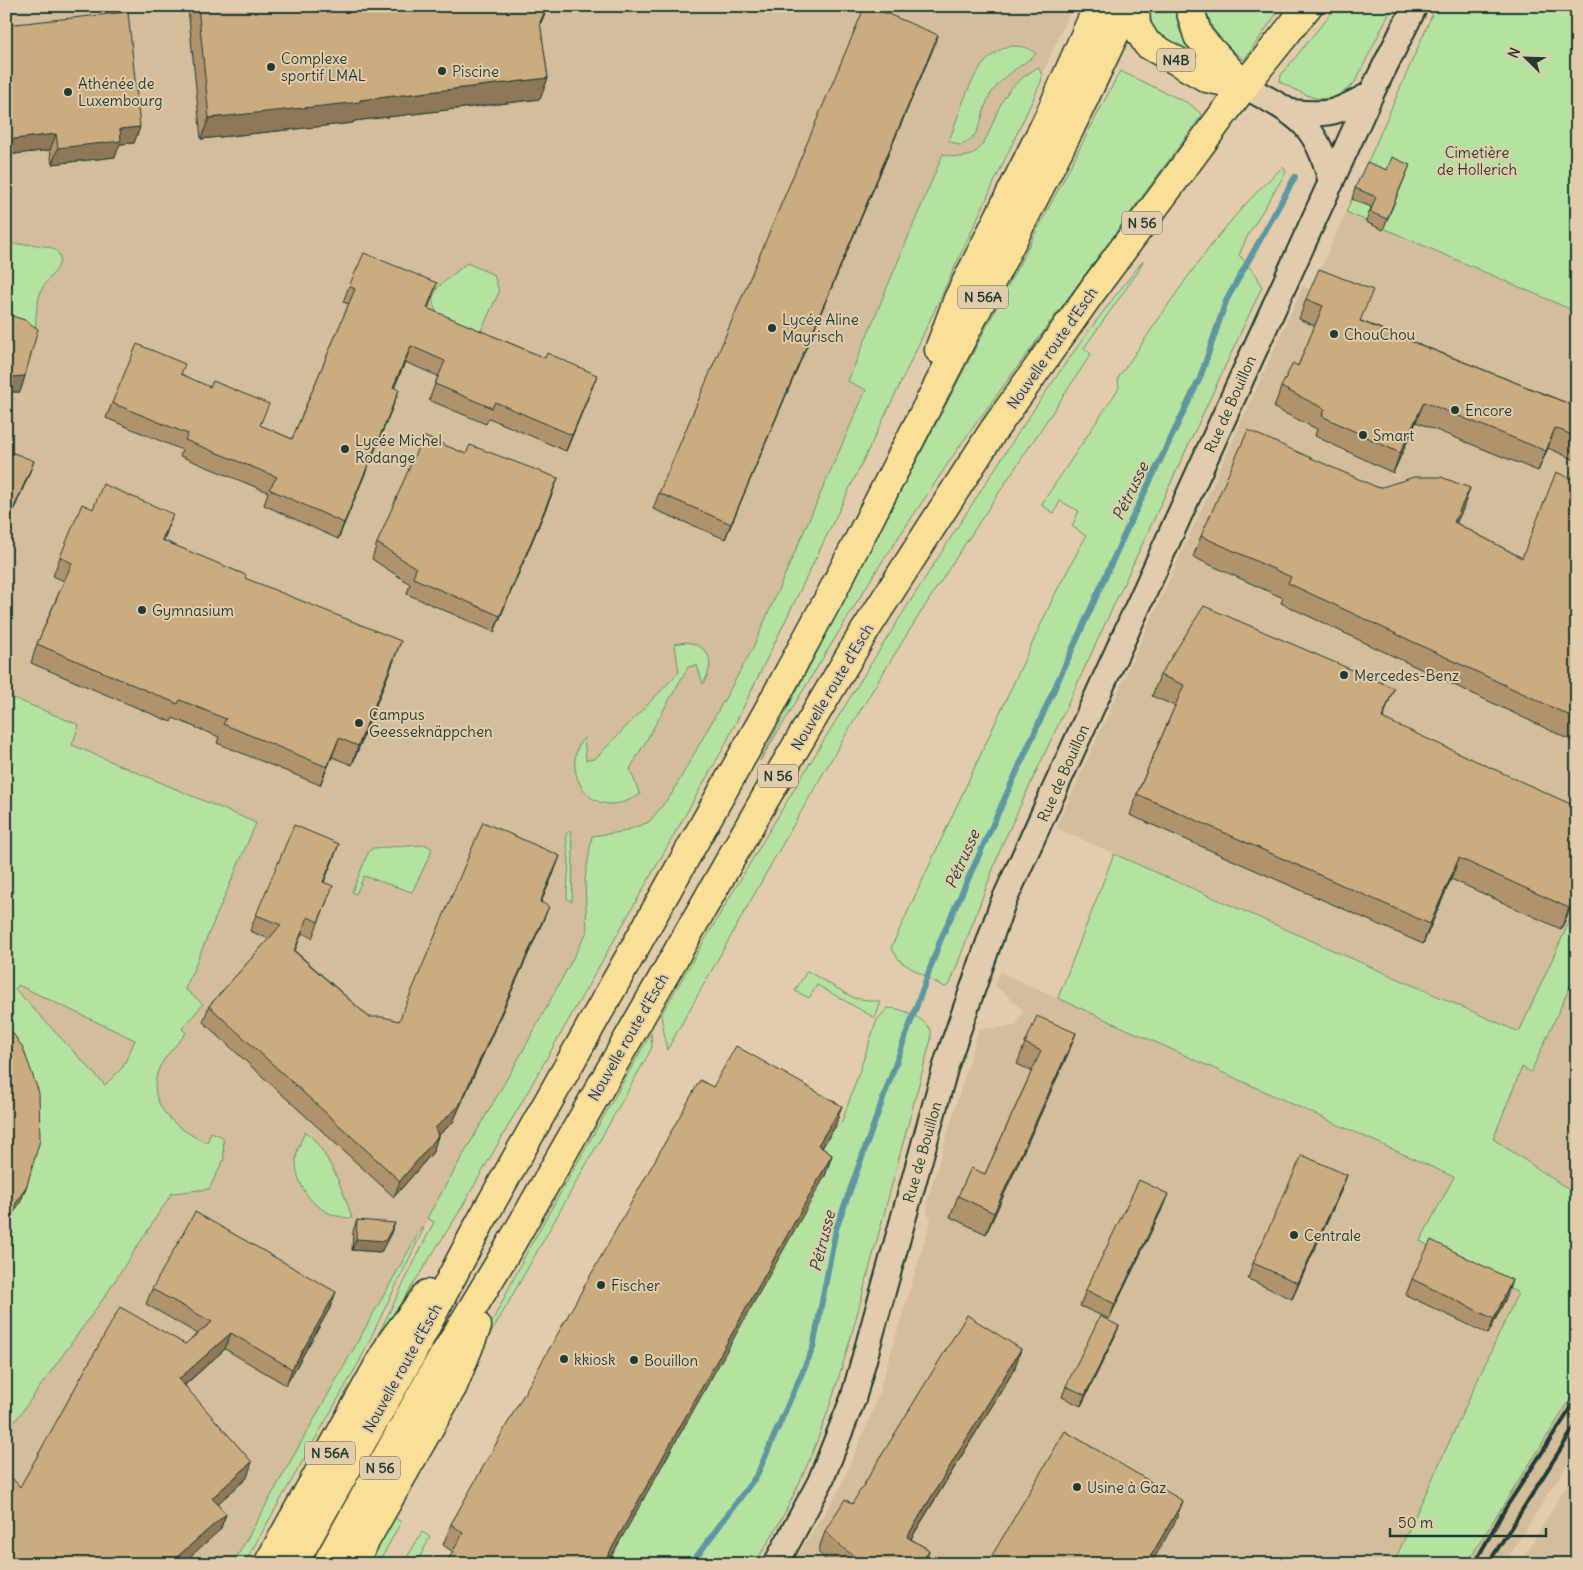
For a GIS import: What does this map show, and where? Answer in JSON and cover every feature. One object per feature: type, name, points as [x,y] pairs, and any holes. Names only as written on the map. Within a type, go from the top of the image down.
[{"type":"main road","name":"N 56A","points":[[1058,124],[1098,6]]},
{"type":"main road","name":"Nouvelle route d'Esch","points":[[293,1564],[412,1353],[480,1224],[830,596],[896,466],[1058,124],[1128,6]]},
{"type":"main road","name":"N4B","points":[[1135,6],[1136,26],[1147,44],[1207,78],[1244,86]]},
{"type":"main road","name":"N4B","points":[[1189,6],[1198,36],[1244,86]]},
{"type":"main road","name":"Nouvelle route d'Esch","points":[[327,1564],[434,1372],[508,1249],[762,804],[861,636],[993,431],[1095,287],[1244,86],[1308,6]]},
{"type":"main road","name":"N 56A","points":[[268,1564],[392,1341],[480,1224]]},
{"type":"main road","name":"N 56","points":[[352,1564],[453,1386],[508,1249]]},
{"type":"street","name":"Rue de Bouillon","points":[[776,1564],[820,1482],[853,1399],[947,1062],[1002,905],[1371,94],[1415,6]]},
{"type":"street","points":[[1244,86],[1292,112],[1311,130],[1326,158],[1331,183]]},
{"type":"street","points":[[1292,112],[1316,114],[1339,111],[1371,94]]},
{"type":"shaded area","name":"Campus Geesseknäppchen","points":[[6,6],[1072,6],[1042,75],[1038,67],[1014,84],[981,146],[974,155],[964,158],[943,154],[848,381],[866,389],[752,650],[670,795],[649,822],[622,832],[592,836],[585,879],[587,932],[523,1051],[233,1564],[6,1564]]},
{"type":"shaded area","points":[[1346,212],[1577,312],[1577,905],[1520,1032],[1056,828],[1303,286],[1311,290]]},
{"type":"shaded area","points":[[1577,971],[1577,1195],[1493,1139],[1522,1066],[1531,1072]]},
{"type":"shaded area","points":[[1000,972],[1454,1177],[1420,1241],[1518,1292],[1393,1564],[792,1564],[839,1490],[874,1408],[931,1220],[927,1211],[928,1198],[979,1029],[1016,1026],[1023,1010],[995,985]]},
{"type":"shaded area","points":[[1577,1389],[1577,1449],[1504,1564],[1466,1564]]},
{"type":"shaded area","points":[[1577,1470],[1577,1564],[1520,1564],[1566,1486]]},
{"type":"green space","points":[[1153,6],[1174,6],[1180,32],[1193,51],[1192,55],[1169,42],[1156,30],[1152,23],[1151,15]]},
{"type":"green space","points":[[1206,6],[1282,6],[1244,60],[1219,37],[1211,24]]},
{"type":"green space","points":[[1337,6],[1393,6],[1355,82],[1345,91],[1327,99],[1310,96],[1280,82],[1281,75]]},
{"type":"green space","name":"Cimetière de Hollerich","points":[[1436,6],[1577,6],[1577,312],[1346,212]]},
{"type":"green space","points":[[1009,46],[1030,49],[1036,54],[1004,78],[993,90],[972,138],[966,143],[959,145],[949,141],[964,100],[977,73],[996,52]]},
{"type":"green space","points":[[1038,67],[1042,75],[1041,82],[895,395],[724,747],[458,1214],[369,1353],[434,1222],[427,1218],[523,1051],[587,932],[585,879],[592,836],[622,832],[649,822],[671,795],[752,650],[866,390],[848,381],[943,154],[958,157],[969,156],[977,151],[984,142],[1007,93]]},
{"type":"green space","points":[[1120,71],[1190,104],[1202,115],[961,444],[876,571],[760,761]]},
{"type":"green space","points":[[1283,167],[1286,172],[1248,235],[1239,255],[1257,276],[1262,287],[1002,845],[950,984],[945,987],[942,986],[901,962],[891,948],[1054,596],[1086,536],[1072,526],[1079,511],[1060,501],[1054,513],[1041,505],[1119,388],[1118,378],[1194,268],[1236,215]]},
{"type":"green space","points":[[6,244],[31,244],[50,247],[60,256],[58,267],[44,286],[38,301],[35,340],[33,344],[6,332]]},
{"type":"green space","points":[[1143,261],[1137,273],[1084,348],[1091,354],[934,592],[883,673],[827,766],[667,1050],[661,1015],[799,781],[906,607],[1014,439],[1089,330]]},
{"type":"green space","points":[[467,263],[494,275],[499,292],[480,333],[440,324],[432,299],[438,287]]},
{"type":"green space","points":[[686,642],[695,644],[706,652],[709,657],[709,669],[703,684],[697,665],[688,667],[630,769],[640,795],[618,803],[599,802],[582,788],[577,778],[575,757],[578,747],[584,738],[586,760],[595,759],[679,672],[675,644]]},
{"type":"green space","points":[[6,695],[79,725],[72,745],[256,823],[185,989],[203,1004],[182,1029],[186,1033],[163,1061],[155,1084],[156,1096],[160,1106],[176,1124],[207,1143],[211,1132],[223,1137],[224,1159],[209,1189],[172,1193],[103,1299],[6,1434],[6,1225],[21,1201],[29,1179],[34,1156],[6,1048]],"holes":[[[18,985],[135,1040],[123,1067],[105,1085],[15,989]]]},
{"type":"green space","points":[[570,830],[573,849],[572,902],[567,898],[569,861],[566,834]]},
{"type":"green space","points":[[426,845],[431,848],[431,853],[412,892],[364,876],[356,894],[352,892],[369,851],[373,848]]},
{"type":"green space","points":[[1114,854],[1519,1032],[1577,905],[1577,971],[1531,1072],[1522,1067],[1493,1139],[1577,1195],[1577,1389],[1466,1564],[1393,1564],[1518,1293],[1420,1241],[1454,1177],[1058,998]]},
{"type":"green space","points":[[807,971],[854,998],[881,1002],[875,1018],[817,985],[809,998],[795,991]]},
{"type":"green space","points":[[888,1008],[912,1014],[923,1021],[931,1030],[931,1039],[838,1382],[825,1420],[794,1494],[754,1564],[607,1564],[824,1176],[811,1166],[835,1127],[842,1122],[877,1020]]},
{"type":"green space","points":[[651,1033],[652,1047],[648,1055],[451,1404],[528,1250]]},
{"type":"green space","points":[[305,1132],[313,1138],[334,1171],[352,1218],[341,1217],[321,1208],[312,1201],[300,1183],[296,1161]]},
{"type":"green space","points":[[422,1227],[424,1228],[358,1364],[244,1564],[233,1564]]},
{"type":"green space","points":[[395,1518],[401,1522],[378,1564],[363,1564],[381,1531]]},
{"type":"green space","points":[[422,1532],[430,1537],[416,1564],[403,1564]]},
{"type":"building","points":[[198,6],[547,6],[540,22],[548,78],[360,100],[360,102],[209,118]]},
{"type":"building","name":"Lycée Aline Mayrisch","points":[[865,6],[938,35],[731,524],[659,493]]},
{"type":"building","name":"Athénée de Luxembourg","points":[[128,12],[140,127],[120,129],[121,141],[58,148],[56,134],[6,140],[6,25]]},
{"type":"building","points":[[1392,157],[1410,165],[1387,219],[1370,212],[1376,197],[1355,188],[1367,162],[1387,170]]},
{"type":"building","points":[[364,253],[437,283],[427,308],[545,358],[547,353],[597,375],[572,435],[495,402],[492,408],[435,384],[445,361],[411,346],[393,387],[399,390],[344,523],[269,489],[277,477],[185,440],[188,434],[112,403],[137,344],[185,364],[181,374],[210,387],[213,381],[269,404],[260,425],[292,439],[355,289],[349,286]]},
{"type":"building","points":[[1319,269],[1373,290],[1360,321],[1577,407],[1577,437],[1555,428],[1546,451],[1424,402],[1400,453],[1322,416],[1325,409],[1281,387],[1293,363],[1298,366],[1323,306],[1306,299]]},
{"type":"building","points":[[6,314],[25,320],[38,329],[25,376],[6,376]]},
{"type":"building","points":[[1248,430],[1379,488],[1414,477],[1441,477],[1470,488],[1454,522],[1522,558],[1556,472],[1572,479],[1577,466],[1577,719],[1288,583],[1291,577],[1201,536]]},
{"type":"building","points":[[423,436],[466,454],[470,445],[558,478],[500,616],[413,578],[416,568],[377,543]]},
{"type":"building","points":[[6,450],[34,461],[6,526]]},
{"type":"building","points":[[103,484],[173,514],[162,540],[246,575],[245,578],[401,641],[358,746],[339,738],[327,767],[223,724],[226,719],[180,700],[178,704],[37,644],[72,563],[60,557],[82,504],[93,509]]},
{"type":"building","points":[[1204,606],[1394,688],[1382,718],[1577,807],[1577,890],[1569,908],[1459,858],[1430,924],[1137,794],[1184,685],[1160,675]]},
{"type":"building","points":[[483,822],[560,856],[540,902],[549,906],[459,1106],[435,1128],[438,1136],[400,1181],[209,1006],[281,925],[256,915],[294,825],[339,844],[323,882],[333,886],[318,922],[308,917],[294,951],[369,1017],[383,1017],[399,1021]]},
{"type":"building","points":[[1037,1016],[1076,1033],[994,1213],[958,1196],[971,1168],[985,1174],[1041,1051],[1025,1043]]},
{"type":"building","points":[[6,1024],[23,1048],[39,1093],[40,1140],[27,1185],[6,1217]]},
{"type":"building","name":"Bouillon","points":[[736,1046],[842,1106],[818,1145],[832,1155],[603,1564],[446,1564],[463,1533],[451,1524],[700,1080],[713,1087]]},
{"type":"building","name":"Centrale","points":[[1302,1155],[1347,1175],[1298,1283],[1253,1263]]},
{"type":"building","points":[[1139,1180],[1168,1194],[1115,1304],[1086,1290]]},
{"type":"building","points":[[195,1212],[336,1292],[292,1369],[231,1333],[179,1379],[252,1462],[212,1498],[226,1514],[169,1564],[6,1564],[6,1471],[20,1487],[120,1307],[185,1344],[212,1322],[152,1289]]},
{"type":"building","points":[[357,1220],[395,1223],[385,1241],[356,1239]]},
{"type":"building","points":[[1431,1240],[1512,1280],[1494,1319],[1412,1279]]},
{"type":"building","points":[[967,1315],[1021,1349],[907,1537],[929,1550],[921,1564],[865,1564],[843,1548],[825,1531],[845,1499],[852,1504]]},
{"type":"building","points":[[1100,1316],[1119,1326],[1085,1395],[1066,1386]]},
{"type":"building","name":"Usine à Gaz","points":[[1065,1431],[1183,1501],[1146,1564],[987,1564]]},
{"type":"waterway","name":"Pétrusse","points":[[691,1564],[757,1475],[813,1348],[836,1229],[940,941],[1126,531],[1200,378],[1226,301],[1295,177]]},
{"type":"railway","points":[[1474,1564],[1505,1509],[1577,1399]]},
{"type":"railway","points":[[1488,1564],[1577,1423]]},
{"type":"place","name":"Complexe sportif LMAL","points":[[271,67]]},
{"type":"place","name":"Piscine","points":[[442,71]]},
{"type":"place","name":"Athénée de Luxembourg","points":[[68,92]]},
{"type":"place","name":"Lycée Aline Mayrisch","points":[[772,328]]},
{"type":"place","name":"ChouChou","points":[[1334,334]]},
{"type":"place","name":"Encore","points":[[1455,410]]},
{"type":"place","name":"Smart","points":[[1363,435]]},
{"type":"place","name":"Lycée Michel Rodange","points":[[345,449]]},
{"type":"place","name":"Gymnasium","points":[[142,610]]},
{"type":"place","name":"Mercedes-Benz","points":[[1344,675]]},
{"type":"place","name":"Campus Geesseknäppchen","points":[[359,723]]},
{"type":"place","name":"Centrale","points":[[1294,1235]]},
{"type":"place","name":"Fischer","points":[[601,1285]]},
{"type":"place","name":"kkiosk","points":[[564,1359]]},
{"type":"place","name":"Bouillon","points":[[634,1360]]},
{"type":"place","name":"Usine à Gaz","points":[[1077,1487]]}]
